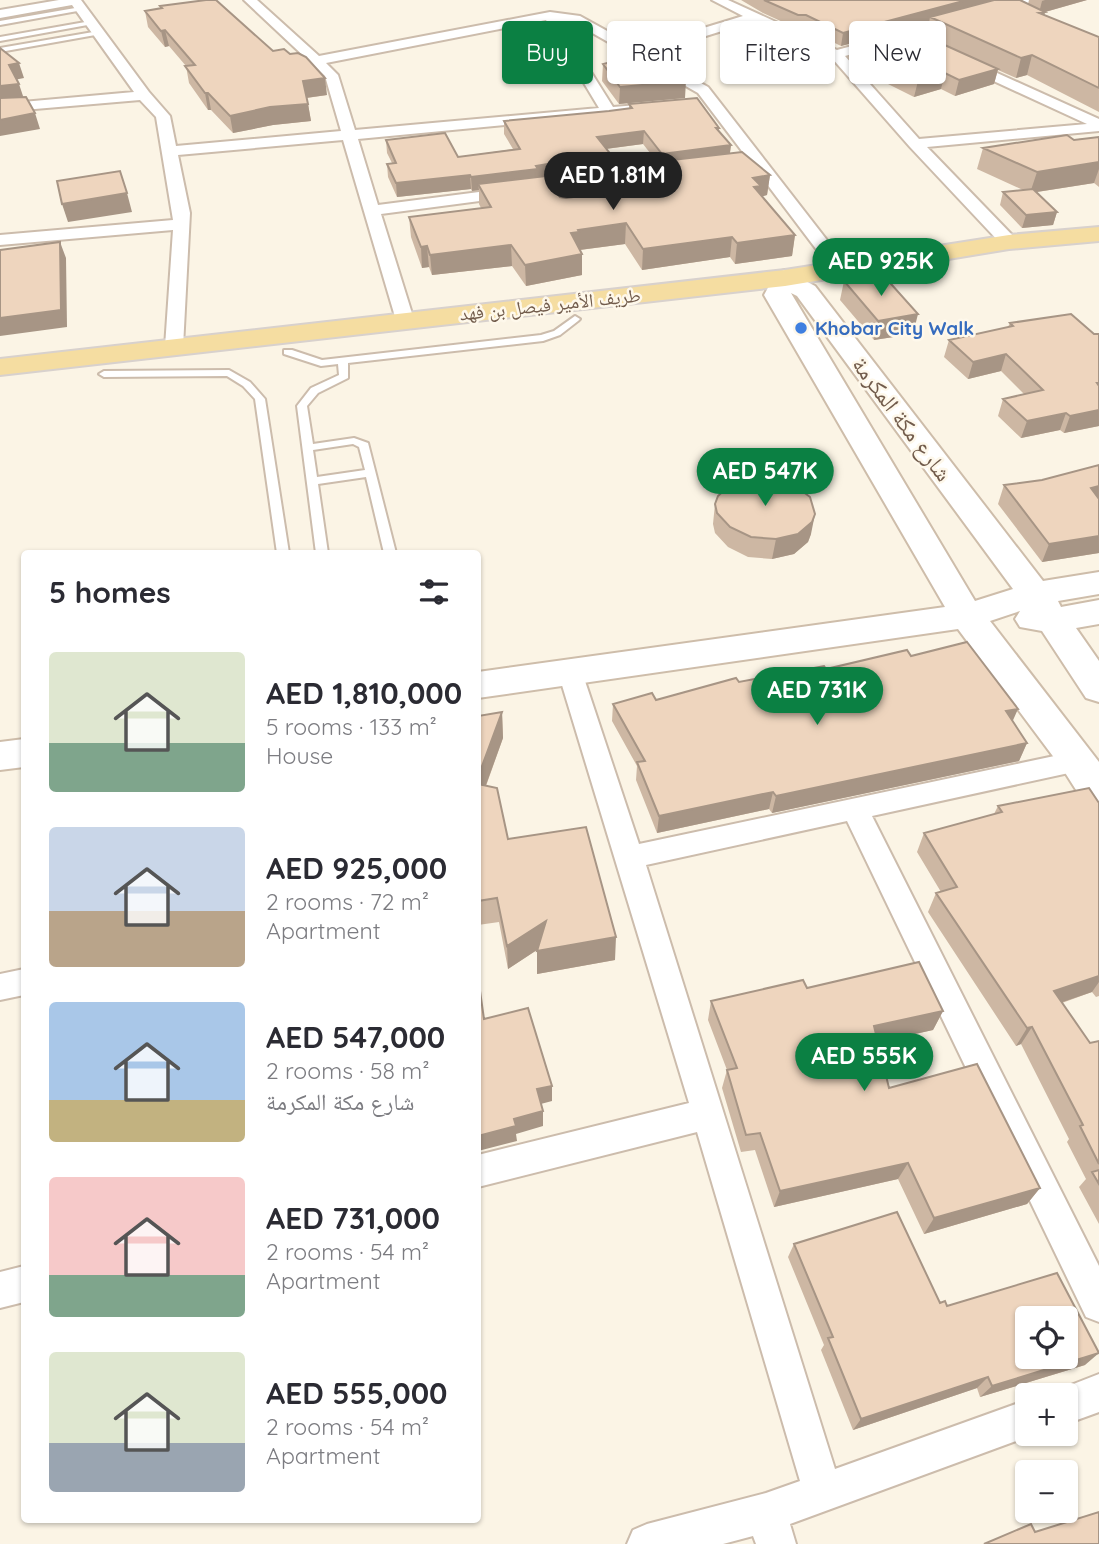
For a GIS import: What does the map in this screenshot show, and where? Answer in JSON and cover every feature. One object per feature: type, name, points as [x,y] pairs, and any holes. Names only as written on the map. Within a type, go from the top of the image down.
[{"type":"main road","name":"طريف الأمير فيصل بن فهد","points":[[0,386],[575,318],[789,288],[841,270],[1009,242],[1099,234]]},
{"type":"main road","name":"طريف الأمير فيصل بن فهد","points":[[0,367],[405,320],[789,288],[1099,256]]},
{"type":"main road","name":"شارع مكة المكرمة","points":[[789,288],[1044,607],[1099,690]]},
{"type":"main road","name":"شارع مكة المكرمة","points":[[789,288],[967,616],[1078,761],[1099,793]]},
{"type":"main road","points":[[1044,607],[1099,583]]},
{"type":"main road","points":[[481,685],[967,616],[1044,607],[1099,612]]},
{"type":"main road","points":[[0,757],[21,754]]},
{"type":"street","points":[[250,0],[331,75],[405,320]]},
{"type":"street","points":[[718,0],[737,9],[756,10],[836,54],[915,144],[1009,242]]},
{"type":"street","points":[[0,14],[77,2],[144,95],[163,116],[182,224],[174,347]]},
{"type":"street","points":[[946,24],[1021,3],[1029,18]]},
{"type":"street","points":[[706,30],[756,10]]},
{"type":"street","points":[[316,61],[550,16],[576,19],[607,40]]},
{"type":"street","points":[[550,16],[588,68],[608,111]]},
{"type":"street","points":[[836,54],[849,50]]},
{"type":"street","points":[[954,57],[1099,125]]},
{"type":"street","points":[[692,84],[703,90],[706,103],[751,163],[841,270]]},
{"type":"street","points":[[0,108],[144,95]]},
{"type":"street","points":[[170,151],[647,108]]},
{"type":"street","points":[[915,144],[1099,125]]},
{"type":"street","points":[[373,210],[675,172]]},
{"type":"street","points":[[0,240],[182,224]]},
{"type":"street","points":[[570,672],[630,857],[823,1492]]},
{"type":"street","points":[[630,857],[1078,761]]},
{"type":"street","points":[[855,809],[1099,1304]]},
{"type":"street","points":[[0,987],[21,983]]},
{"type":"street","points":[[481,1170],[708,1114]]},
{"type":"street","points":[[0,1290],[21,1285]]},
{"type":"street","points":[[1078,1401],[1099,1393]]},
{"type":"street","points":[[647,1544],[771,1528],[823,1492],[1015,1423]]},
{"type":"lane","points":[[0,23],[77,2]]},
{"type":"lane","points":[[0,39],[95,28]]},
{"type":"lane","points":[[0,50],[95,28]]},
{"type":"lane","points":[[288,352],[310,361],[344,360],[543,338],[557,333],[575,318]]},
{"type":"lane","points":[[322,550],[302,406],[305,397],[314,389],[344,376],[344,360]]},
{"type":"lane","points":[[104,374],[229,373],[253,388],[260,399],[283,550]]},
{"type":"lane","points":[[307,447],[360,442],[364,445],[389,550]]},
{"type":"lane","points":[[312,481],[370,473]]},
{"type":"building","points":[[216,0],[273,51],[284,49],[290,54],[298,53],[306,57],[325,78],[303,81],[308,104],[270,107],[230,116],[205,93],[185,66],[195,65],[145,11],[162,8],[160,6]]},
{"type":"building","points":[[764,0],[967,0],[888,21],[849,21],[849,31],[843,33],[835,29],[835,21],[818,21],[806,15],[798,15]]},
{"type":"building","points":[[994,0],[1020,0],[1045,12],[1039,13],[1099,37],[1099,88],[1032,55],[1021,58],[946,24],[946,21],[930,17]]},
{"type":"building","points":[[946,46],[998,69],[959,80],[946,74]]},
{"type":"building","points":[[0,48],[19,63],[9,65],[19,84],[0,86]]},
{"type":"building","points":[[618,84],[653,84],[620,87]]},
{"type":"building","points":[[26,97],[35,113],[0,120],[0,98]]},
{"type":"building","points":[[697,98],[719,128],[716,128],[731,145],[662,154],[644,131],[597,137],[612,156],[536,166],[538,169],[396,183],[387,164],[396,163],[386,140],[445,133],[458,157],[520,149],[504,121],[609,111],[632,108],[629,104]]},
{"type":"building","points":[[1067,135],[1074,140],[1099,137],[1099,162],[1037,172],[983,148]]},
{"type":"building","points":[[742,152],[770,175],[753,178],[761,186],[754,187],[795,235],[737,243],[732,237],[643,249],[626,223],[578,230],[579,232],[571,233],[582,254],[525,265],[511,245],[430,255],[427,246],[421,247],[409,217],[491,207],[478,184],[546,176],[560,197],[566,198],[635,189],[625,175],[679,168],[672,160]]},
{"type":"building","points":[[120,171],[127,193],[62,204],[57,181]]},
{"type":"building","points":[[1033,189],[1057,212],[1026,215],[1003,192]]},
{"type":"building","points":[[60,242],[61,310],[0,318],[0,250]]},
{"type":"building","points":[[883,275],[918,314],[878,321],[844,281]]},
{"type":"building","points":[[1071,314],[1094,334],[1099,334],[1099,410],[1027,421],[1003,399],[1043,390],[1006,354],[973,362],[949,340],[1013,326],[1010,323]]},
{"type":"building","points":[[1099,465],[1099,486],[1091,488],[1099,499],[1099,536],[1049,544],[1004,485],[1042,480]]},
{"type":"building","points":[[755,477],[793,484],[810,497],[815,514],[812,522],[798,534],[776,539],[751,537],[730,527],[717,513],[715,504],[718,496],[732,483]]},
{"type":"building","points":[[967,642],[1018,709],[1006,711],[1027,743],[776,796],[773,792],[659,816],[637,762],[645,761],[613,704],[652,693],[656,700],[736,678],[739,682],[824,666],[826,669],[907,650],[911,656]]},
{"type":"building","points":[[502,712],[481,769],[481,716]]},
{"type":"building","points":[[481,785],[497,788],[508,839],[586,827],[616,937],[537,951],[546,921],[507,946],[497,898],[481,901]]},
{"type":"building","points":[[1089,788],[1099,803],[1099,976],[1054,991],[1090,1043],[1099,1041],[1099,1164],[1080,1126],[1083,1125],[1032,1027],[1027,1028],[936,893],[957,887],[924,833],[1002,812],[998,806]]},
{"type":"building","points":[[919,962],[943,1011],[874,1026],[889,1088],[977,1064],[1040,1188],[934,1218],[908,1163],[780,1191],[760,1133],[746,1135],[727,1070],[737,1068],[711,1001],[803,980],[807,988]]},
{"type":"building","points":[[481,998],[484,1019],[528,1008],[552,1086],[537,1089],[543,1111],[514,1119],[516,1126],[481,1135]]},
{"type":"building","points":[[1099,1170],[1099,1184],[1092,1172]]},
{"type":"building","points":[[897,1212],[940,1303],[945,1301],[947,1306],[1057,1273],[1074,1306],[1015,1306],[1015,1369],[1047,1369],[992,1386],[988,1377],[861,1419],[828,1338],[833,1337],[794,1244]]},
{"type":"building","points":[[1078,1313],[1099,1353],[1078,1359]]},
{"type":"building","points":[[1099,1512],[1099,1544],[984,1544],[1031,1524],[1035,1532],[1064,1523],[1078,1523],[1078,1519]]},
{"type":"place","name":"Khobar City Walk","points":[[801,328]]}]
